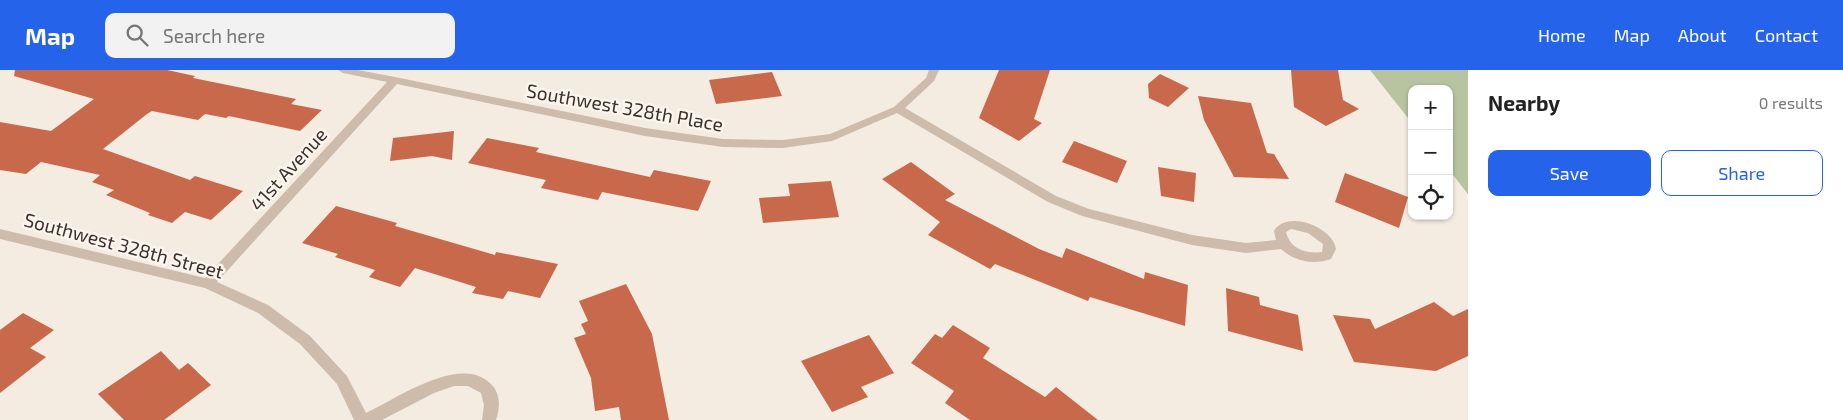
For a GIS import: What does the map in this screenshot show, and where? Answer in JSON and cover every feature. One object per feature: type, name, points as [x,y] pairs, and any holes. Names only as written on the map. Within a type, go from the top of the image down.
[{"type":"street","name":"Southwest 328th Place","points":[[343,70],[645,132],[723,143],[783,144],[832,137],[898,109]]},
{"type":"street","points":[[934,70],[930,78],[898,109],[1052,200],[1086,213],[1192,240],[1246,248],[1284,244]]},
{"type":"street","name":"41st Avenue","points":[[208,284],[395,80]]},
{"type":"street","name":"Southwest 328th Street","points":[[0,234],[208,284],[263,309],[305,340],[342,380],[362,420]]},
{"type":"street","points":[[368,420],[437,385],[450,380],[463,379],[480,384],[491,396],[492,408],[489,420]]},
{"type":"green space","points":[[1370,70],[1468,70],[1468,194],[1453,175],[1453,85],[1408,85],[1408,118]]},
{"type":"building","points":[[15,70],[167,70],[195,76],[193,78],[296,99],[291,104],[322,110],[300,131],[229,116],[226,118],[205,114],[198,120],[152,111],[147,114],[103,149],[190,180],[195,176],[243,191],[211,220],[185,212],[172,223],[148,215],[150,213],[106,195],[114,190],[92,182],[100,175],[41,162],[26,174],[0,170],[0,122],[51,131],[94,99],[14,76]]},
{"type":"building","points":[[999,70],[1050,70],[1034,119],[1042,123],[1019,141],[979,118]]},
{"type":"building","points":[[1291,70],[1338,70],[1343,100],[1359,109],[1326,126],[1294,107]]},
{"type":"building","points":[[772,72],[782,96],[716,104],[709,80]]},
{"type":"building","points":[[1160,74],[1189,88],[1168,107],[1149,98],[1148,84]]},
{"type":"building","points":[[1198,96],[1251,103],[1267,153],[1274,154],[1289,179],[1234,177],[1204,120]]},
{"type":"building","points":[[454,131],[452,160],[432,156],[390,161],[393,138]]},
{"type":"building","points":[[487,138],[539,148],[536,152],[650,177],[654,170],[711,181],[698,211],[602,192],[598,200],[541,188],[546,180],[468,163]]},
{"type":"building","points":[[1074,141],[1127,161],[1117,183],[1062,162]]},
{"type":"building","points":[[911,162],[955,194],[945,200],[1039,249],[1062,258],[1066,248],[1144,279],[1145,272],[1188,285],[1185,326],[1090,297],[1088,301],[995,264],[990,269],[928,235],[940,222],[882,179]]},
{"type":"building","points":[[1158,167],[1196,173],[1194,202],[1161,196]]},
{"type":"building","points":[[1345,173],[1408,197],[1399,228],[1335,202]]},
{"type":"building","points":[[831,181],[839,217],[763,223],[759,198],[790,196],[788,184]]},
{"type":"building","points":[[336,206],[397,223],[395,226],[495,255],[496,252],[558,264],[540,298],[508,291],[503,299],[472,293],[476,287],[415,268],[400,287],[369,277],[375,270],[335,257],[338,254],[302,243]]},
{"type":"building","points":[[626,284],[652,334],[669,420],[621,420],[619,407],[595,411],[591,378],[574,338],[586,334],[581,324],[588,321],[579,301]]},
{"type":"building","points":[[1226,288],[1259,297],[1260,305],[1298,315],[1303,351],[1228,331]]},
{"type":"building","points":[[1434,302],[1453,316],[1468,309],[1468,356],[1436,371],[1354,362],[1333,315],[1370,319],[1375,329]]},
{"type":"building","points":[[23,313],[54,330],[30,348],[46,357],[0,393],[0,330]]},
{"type":"building","points":[[953,325],[990,348],[983,358],[1045,397],[1056,387],[1098,420],[970,420],[945,403],[954,391],[911,363],[935,334],[942,338]]},
{"type":"building","points":[[869,335],[894,373],[861,387],[868,397],[832,412],[801,361]]},
{"type":"building","points":[[161,351],[179,370],[188,363],[211,385],[164,420],[124,420],[98,394]]}]
